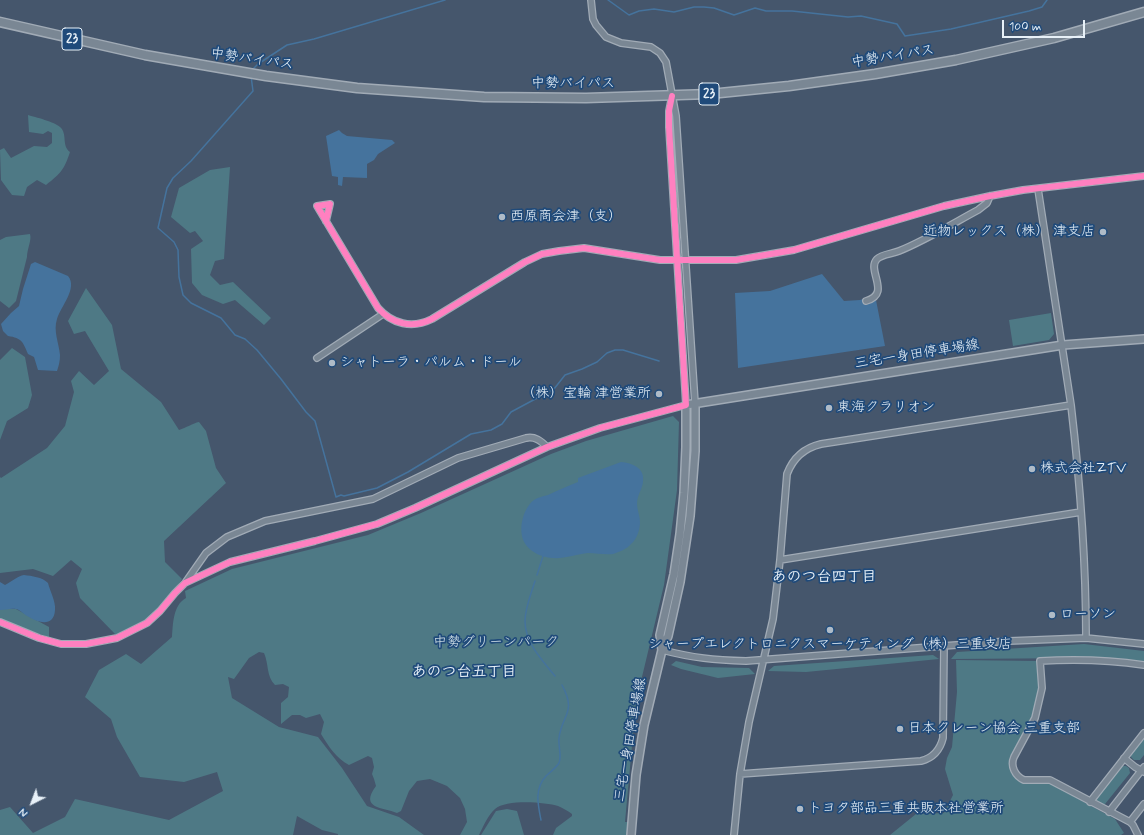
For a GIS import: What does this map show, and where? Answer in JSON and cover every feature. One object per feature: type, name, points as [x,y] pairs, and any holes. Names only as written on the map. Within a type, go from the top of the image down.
[{"type":"highway","name":"中勢バイパス","points":[[0,22],[145,55],[266,76],[357,88],[484,97],[586,98],[710,94],[789,86],[890,72],[956,60],[1054,38],[1144,12]]},
{"type":"main road","name":"三宅一身田停車場線","points":[[662,650],[660,635],[675,567],[684,493],[686,405],[1063,345],[1144,339]]},
{"type":"main road","name":"三宅一身田停車場線","points":[[631,835],[636,775],[644,725],[662,650],[668,636],[680,582],[690,516],[695,451],[695,403]]},
{"type":"street","points":[[591,0],[593,19],[606,37],[621,43],[651,47],[664,57],[668,67],[676,116],[695,403]]},
{"type":"street","points":[[0,622],[39,638],[61,644],[73,645],[99,643],[117,638],[147,623],[160,611],[175,592],[185,584],[230,562],[315,541],[385,521],[547,446],[608,426],[686,405],[669,127],[669,112],[672,96]]},
{"type":"street","points":[[326,221],[375,304],[383,314],[393,321],[414,325],[426,322],[536,256],[559,251],[584,248],[660,260],[736,260],[794,250],[944,206],[990,196],[1144,176]]},
{"type":"street","points":[[1038,189],[1071,405],[1084,543],[1086,638]]},
{"type":"street","points":[[866,301],[874,297],[878,290],[874,266],[875,261],[878,258],[903,249],[978,210],[987,203],[990,196]]},
{"type":"street","points":[[317,358],[383,314]]},
{"type":"street","points":[[734,835],[740,774],[749,722],[773,619],[780,560],[787,474],[790,466],[796,458],[810,447],[821,444],[1071,405]]},
{"type":"street","points":[[185,584],[211,548],[227,537],[266,521],[373,499],[458,458],[526,438],[538,438],[547,446]]},
{"type":"street","points":[[780,560],[1081,512]]},
{"type":"street","points":[[662,650],[687,656],[715,660],[764,659],[1009,641],[1086,638],[1144,644]]},
{"type":"street","points":[[740,774],[921,761],[932,756],[939,749],[943,738],[944,646]]},
{"type":"street","points":[[1138,835],[1130,822],[1050,780],[1024,780],[1016,774],[1012,767],[1012,760],[1035,718],[1042,688],[1040,661],[1093,661],[1144,665]]},
{"type":"street","points":[[1090,802],[1144,733]]},
{"type":"street","points":[[1109,812],[1143,770],[1135,767],[1124,758]]},
{"type":"street","points":[[1130,822],[1144,804]]},
{"type":"green space","points":[[28,115],[60,127],[64,133],[67,149],[70,152],[61,171],[46,185],[37,180],[27,187],[24,196],[12,195],[1,180],[0,150],[4,148],[11,158],[34,146],[47,147],[52,143],[52,133],[48,131],[43,134],[29,132]]},
{"type":"green space","points":[[230,167],[224,259],[215,261],[210,275],[220,285],[233,282],[271,318],[264,325],[235,300],[223,304],[202,295],[192,283],[191,249],[203,241],[195,231],[190,233],[171,217],[179,188],[210,170]]},
{"type":"green space","points":[[30,234],[27,257],[16,301],[9,308],[0,301],[0,240],[6,237]]},
{"type":"green space","points":[[86,288],[112,325],[121,369],[161,402],[179,430],[199,422],[206,431],[216,468],[226,483],[164,541],[165,562],[182,579],[163,608],[142,622],[116,635],[80,598],[76,583],[82,569],[71,560],[53,576],[33,569],[0,573],[0,477],[1,478],[47,448],[65,426],[74,392],[71,381],[79,371],[94,385],[109,371],[85,331],[74,334],[68,321]]},
{"type":"green space","points":[[1051,313],[1054,334],[1049,340],[1013,346],[1009,320]]},
{"type":"green space","points":[[12,348],[25,357],[32,395],[28,408],[7,421],[0,440],[0,360]]},
{"type":"green space","name":"中勢グリーンパーク","points":[[673,416],[679,422],[677,490],[664,585],[636,702],[625,822],[629,822],[628,835],[553,835],[556,828],[572,816],[572,814],[558,806],[544,803],[526,802],[508,804],[495,809],[488,818],[479,835],[460,835],[467,822],[465,809],[460,798],[447,786],[430,779],[417,781],[409,791],[401,811],[397,813],[375,806],[371,803],[370,799],[376,786],[372,774],[374,767],[372,758],[368,756],[349,765],[340,759],[330,748],[321,734],[324,722],[320,714],[306,718],[300,715],[292,715],[281,724],[281,703],[288,697],[289,687],[283,684],[275,685],[270,678],[266,657],[264,653],[259,652],[249,658],[234,679],[228,677],[232,698],[279,727],[318,737],[342,768],[367,806],[399,817],[424,835],[338,835],[322,830],[297,816],[293,835],[0,835],[0,810],[10,807],[33,833],[65,817],[75,799],[169,820],[223,791],[217,772],[184,782],[140,777],[117,737],[111,719],[85,697],[99,670],[126,654],[141,664],[172,637],[174,615],[178,605],[186,598],[185,591],[232,569],[368,535],[421,513],[551,454],[586,441]]},
{"type":"green space","points":[[0,609],[16,609],[49,627],[49,637],[0,620]]},
{"type":"green space","points":[[1084,644],[1144,651],[1144,664],[1087,658],[951,659],[957,652]]},
{"type":"green space","points":[[933,655],[939,659],[806,672],[768,671],[774,666]]},
{"type":"green space","points":[[956,660],[1037,661],[1040,687],[1032,716],[1010,757],[1009,766],[1012,774],[1020,782],[1049,783],[1115,819],[1124,833],[1121,835],[890,835],[916,814],[944,813],[953,795],[945,769],[947,758],[952,747],[957,692]]},
{"type":"green space","points":[[676,661],[702,667],[749,668],[755,674],[718,678],[671,665]]},
{"type":"green space","points":[[1144,738],[1144,755],[1140,760],[1134,760],[1131,755]]},
{"type":"green space","points":[[1121,766],[1126,766],[1129,768],[1130,773],[1105,804],[1102,805],[1097,803],[1096,798]]},
{"type":"green space","points":[[507,809],[517,811],[524,835],[481,835],[496,811]]},
{"type":"water","points":[[339,130],[347,136],[392,140],[395,143],[378,154],[374,160],[367,164],[367,178],[343,177],[342,186],[338,185],[338,177],[332,176],[326,136]]},
{"type":"water","points":[[35,262],[68,276],[71,281],[68,297],[59,314],[56,324],[60,355],[57,371],[38,370],[34,357],[28,354],[25,346],[19,339],[8,336],[3,331],[1,324],[19,306],[31,264]]},
{"type":"water","points":[[822,274],[844,301],[860,300],[875,295],[885,346],[738,368],[735,293],[770,291]]},
{"type":"water","points":[[621,462],[637,467],[643,476],[643,484],[637,504],[640,520],[639,528],[636,537],[629,546],[613,554],[588,553],[557,558],[541,556],[528,548],[523,540],[521,528],[526,509],[534,500],[578,482],[578,478]]},
{"type":"water","points":[[24,575],[40,578],[48,583],[55,607],[54,615],[49,621],[37,621],[16,609],[0,610],[0,582],[5,585]]},
{"type":"waterway","points":[[252,70],[258,64],[287,45],[314,39],[445,0]]},
{"type":"waterway","points":[[608,0],[629,15],[639,11],[654,9],[674,12],[694,7],[704,7],[714,8],[734,15],[755,8],[766,11],[792,11],[848,17],[861,16],[897,24],[905,36],[951,29],[1029,11],[1042,7],[1047,0]]},
{"type":"waterway","points":[[251,76],[253,91],[191,161],[173,178],[167,188],[158,228],[174,242],[178,250],[179,277],[183,295],[191,303],[221,318],[235,335],[245,339],[257,350],[306,412],[315,421],[336,497],[377,488],[408,472],[471,434],[491,430],[502,424],[511,412],[554,389],[565,375],[597,362],[607,353],[615,350],[623,350],[659,361]]},
{"type":"waterway","points":[[537,575],[543,556]]},
{"type":"waterway","points":[[535,581],[526,611],[526,629],[535,651],[555,676]]},
{"type":"waterway","points":[[541,820],[538,792],[542,781],[559,763],[559,738],[568,708],[566,694],[562,685]]},
{"type":"cycle path","points":[[0,622],[39,638],[61,644],[86,644],[117,638],[147,623],[185,583],[230,562],[377,524],[547,447],[600,428],[686,405],[669,127],[669,111],[672,96]]},
{"type":"cycle path","points":[[326,221],[330,204],[317,206],[378,308],[396,321],[417,324],[432,319],[525,262],[542,254],[584,248],[660,260],[736,260],[794,250],[944,206],[990,196],[1023,190],[1144,176]]},
{"type":"place","name":"西原商会津（支）","points":[[502,217]]},
{"type":"place","name":"近物レックス（株） 津支店","points":[[1103,232]]},
{"type":"place","name":"シャトーラ・パルム・ドール","points":[[332,363]]},
{"type":"place","name":"（株）宝輪 津営業所","points":[[659,394]]},
{"type":"place","name":"東海クラリオン","points":[[829,408]]},
{"type":"place","name":"株式会社ZTV","points":[[1032,469]]},
{"type":"place","name":"ローソン","points":[[1052,615]]},
{"type":"place","name":"シャープエレクトロニクスマーケティング（株）三重支店","points":[[830,630]]},
{"type":"place","name":"日本クレーン協会 三重支部","points":[[900,729]]},
{"type":"place","name":"トヨタ部品三重共販本社営業所","points":[[800,809]]},
{"type":"district","name":"あのつ台四丁目","points":[[824,578]]},
{"type":"district","name":"あのつ台五丁目","points":[[464,673]]}]
